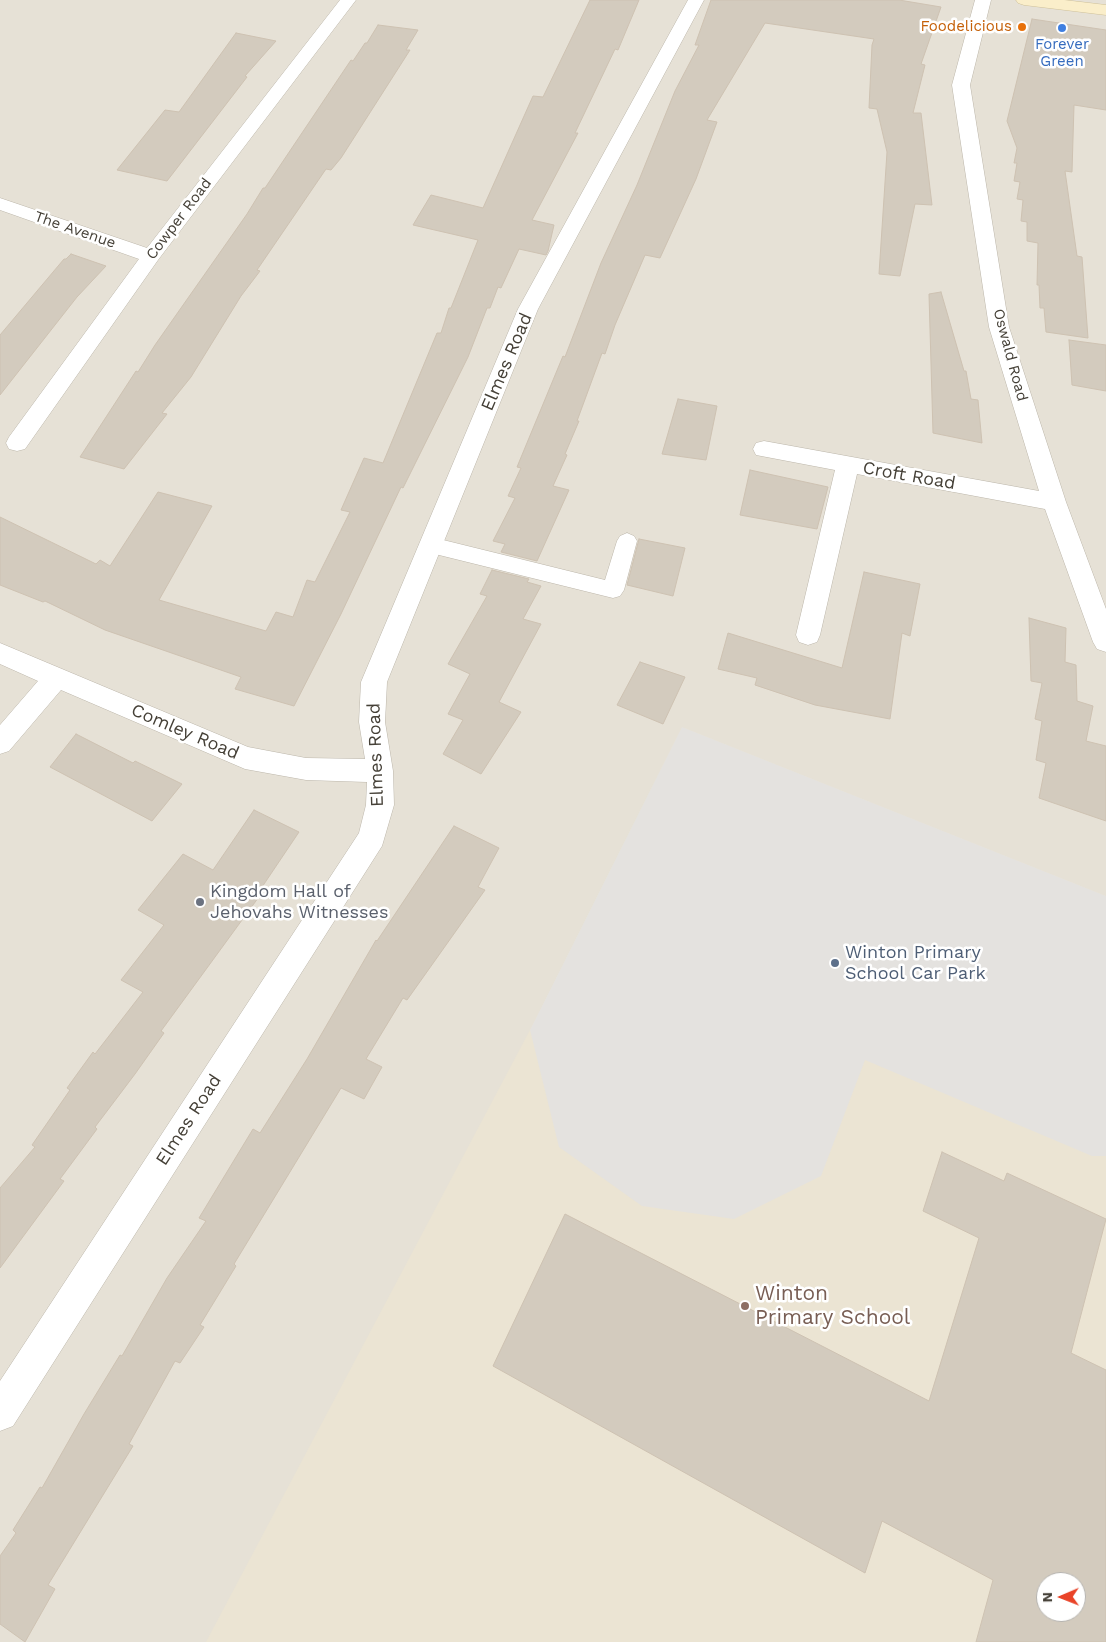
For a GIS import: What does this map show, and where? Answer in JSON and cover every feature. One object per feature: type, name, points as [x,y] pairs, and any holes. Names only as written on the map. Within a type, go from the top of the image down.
[{"type":"street","name":"Cowper Road","points":[[18,443],[151,256],[348,0]]},
{"type":"street","name":"Elmes Road","points":[[0,1413],[372,837],[380,805],[380,771],[372,722],[374,682],[528,309],[696,0]]},
{"type":"street","name":"Oswald Road","points":[[983,0],[961,85],[999,327],[1054,502],[1106,642]]},
{"type":"street","points":[[1024,0],[1106,10]]},
{"type":"street","name":"The Avenue","points":[[0,204],[151,256]]},
{"type":"street","name":"Croft Road","points":[[764,449],[1054,502]]},
{"type":"street","points":[[808,635],[848,465]]},
{"type":"street","name":"Comley Road","points":[[0,653],[245,758],[306,769],[380,771]]},
{"type":"street","points":[[0,743],[56,678]]},
{"type":"lane","points":[[431,545],[613,590],[627,540]]},
{"type":"shaded area","points":[[0,0],[1106,0],[1106,1642],[0,1642]]},
{"type":"shaded area","name":"Winton Primary School","points":[[682,727],[1106,896],[1106,1642],[206,1642],[530,1030]]},
{"type":"shaded area","name":"Winton Primary School Car Park","points":[[682,727],[1106,896],[1106,1156],[1092,1156],[865,1060],[821,1176],[734,1219],[642,1206],[559,1147],[530,1030]]},
{"type":"building","points":[[590,0],[639,0],[618,50],[615,49],[575,133],[578,133],[532,220],[554,225],[548,251],[546,255],[519,249],[501,288],[498,287],[490,308],[487,308],[468,357],[403,488],[401,487],[341,614],[294,706],[235,689],[241,677],[105,630],[45,601],[43,602],[0,585],[0,517],[96,564],[100,560],[110,566],[158,492],[212,506],[159,600],[266,631],[276,612],[293,617],[307,580],[315,582],[350,512],[341,510],[364,458],[383,463],[437,333],[441,333],[449,308],[451,308],[478,240],[413,225],[431,195],[483,208],[533,96],[543,97]]},
{"type":"building","points":[[711,0],[899,0],[941,7],[921,64],[925,65],[913,113],[921,113],[932,205],[915,204],[900,276],[879,274],[887,152],[877,109],[869,108],[872,45],[874,39],[765,23],[707,120],[717,122],[696,179],[660,258],[645,255],[615,325],[605,354],[602,353],[577,421],[579,421],[565,454],[567,455],[553,486],[569,490],[537,561],[501,552],[505,544],[493,541],[515,498],[508,496],[521,468],[517,467],[563,356],[565,357],[601,263],[637,185],[675,91],[699,45],[695,45]]},
{"type":"building","points":[[1032,19],[1106,30],[1106,110],[1074,105],[1072,172],[1065,171],[1077,256],[1082,257],[1088,338],[1046,332],[1044,308],[1040,308],[1039,285],[1037,285],[1038,243],[1027,241],[1027,222],[1021,221],[1023,200],[1017,199],[1020,182],[1014,181],[1017,163],[1014,163],[1017,148],[1007,121]]},
{"type":"building","points":[[378,25],[418,30],[406,50],[410,50],[341,158],[331,170],[326,169],[257,270],[260,271],[241,296],[191,377],[162,413],[167,414],[124,469],[80,457],[136,371],[138,372],[351,60],[353,61],[365,43],[367,43]]},
{"type":"building","points":[[236,33],[276,41],[245,76],[247,77],[167,181],[117,170],[165,110],[179,112]]},
{"type":"building","points":[[71,254],[106,266],[77,297],[0,395],[0,335],[64,259]]},
{"type":"building","points":[[941,292],[964,371],[966,371],[971,399],[978,400],[982,443],[933,433],[929,294]]},
{"type":"building","points":[[1069,340],[1106,345],[1106,391],[1072,385]]},
{"type":"building","points":[[678,399],[717,406],[706,460],[662,454]]},
{"type":"building","points":[[750,470],[828,487],[817,529],[740,515]]},
{"type":"building","points":[[639,539],[685,548],[673,596],[627,585]]},
{"type":"building","points":[[492,570],[529,579],[527,582],[541,586],[523,619],[541,624],[499,702],[521,712],[481,774],[443,754],[463,720],[448,714],[470,674],[448,664],[487,596],[480,594]]},
{"type":"building","points":[[864,572],[920,584],[910,636],[902,633],[890,719],[815,705],[755,685],[757,678],[718,669],[728,633],[842,668]]},
{"type":"building","points":[[1029,618],[1066,628],[1065,662],[1076,665],[1077,701],[1093,706],[1086,741],[1106,746],[1106,821],[1039,798],[1046,763],[1036,760],[1042,721],[1035,719],[1042,683],[1031,681]]},
{"type":"building","points":[[640,662],[685,677],[663,724],[617,705]]},
{"type":"building","points":[[76,734],[133,763],[135,761],[182,784],[152,821],[50,767]]},
{"type":"building","points":[[254,810],[299,832],[258,893],[261,894],[161,1031],[164,1033],[95,1127],[97,1129],[60,1179],[64,1181],[0,1268],[0,1188],[35,1147],[32,1145],[70,1090],[67,1088],[93,1052],[95,1054],[143,992],[121,980],[164,925],[138,910],[183,854],[213,870]]},
{"type":"building","points":[[454,826],[499,848],[478,887],[485,890],[407,1000],[403,998],[366,1059],[382,1067],[364,1099],[341,1088],[234,1264],[236,1266],[200,1325],[204,1327],[180,1363],[175,1361],[129,1444],[133,1446],[48,1585],[55,1589],[25,1642],[0,1624],[0,1556],[16,1533],[13,1530],[40,1487],[42,1488],[84,1414],[120,1355],[122,1356],[167,1278],[206,1221],[199,1218],[253,1129],[260,1133],[307,1059],[376,940]]},
{"type":"building","points":[[942,1152],[1004,1181],[1007,1173],[1106,1219],[1071,1353],[1106,1370],[1106,1642],[976,1642],[993,1580],[882,1521],[865,1573],[493,1366],[565,1214],[929,1401],[979,1238],[923,1211]]},
{"type":"place","name":"Foodelicious","points":[[1022,27]]},
{"type":"place","name":"Forever Green","points":[[1062,28]]},
{"type":"place","name":"Kingdom Hall of Jehovahs Witnesses","points":[[200,902]]},
{"type":"place","name":"Winton Primary School Car Park","points":[[835,963]]},
{"type":"place","name":"Winton Primary School","points":[[745,1306]]}]
